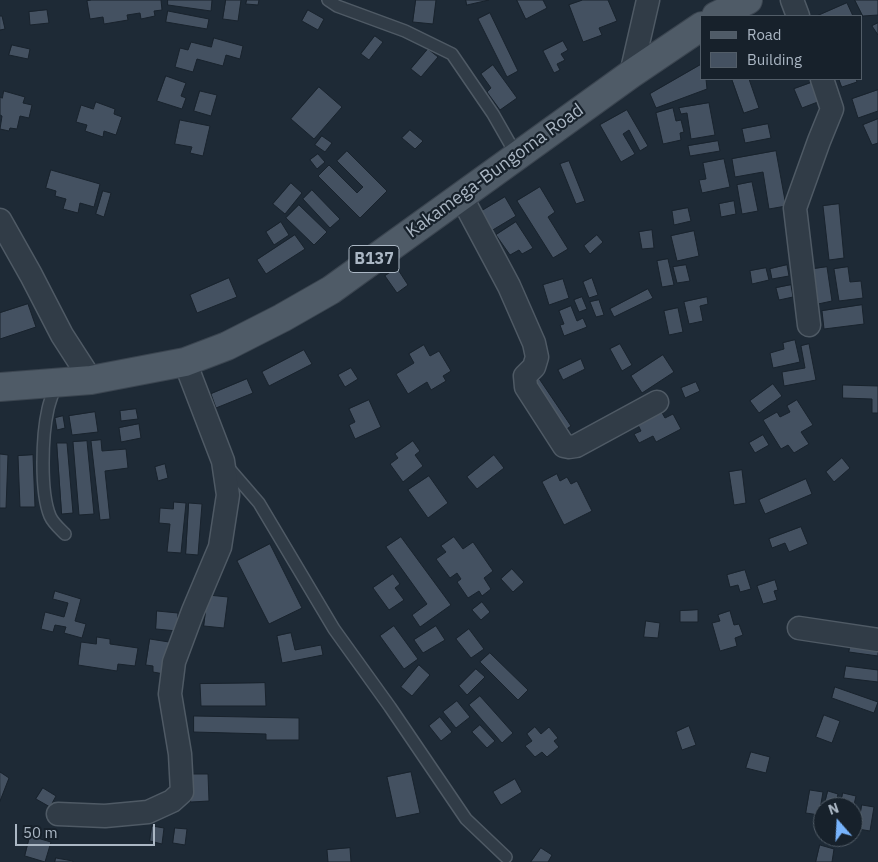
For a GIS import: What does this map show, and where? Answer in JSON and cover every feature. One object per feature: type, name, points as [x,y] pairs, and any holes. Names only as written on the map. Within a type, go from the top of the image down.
[{"type":"main road","points":[[718,15],[748,0]]},
{"type":"main road","name":"Kakamega-Bungoma Road","points":[[0,387],[91,380],[185,362],[235,342],[282,318],[330,290],[631,74],[700,27]]},
{"type":"street","points":[[631,74],[648,0]]},
{"type":"street","points":[[792,0],[798,15]]},
{"type":"street","points":[[810,325],[796,208],[832,109],[822,80]]},
{"type":"street","points":[[462,196],[509,286],[534,343],[537,357],[534,367],[525,376],[526,387],[564,446],[569,448],[576,446],[657,402]]},
{"type":"street","points":[[0,220],[62,336],[91,380]]},
{"type":"street","points":[[58,814],[105,816],[148,812],[172,801],[182,792],[180,754],[170,694],[174,662],[220,547],[228,495],[223,461],[185,362]]},
{"type":"street","points":[[799,628],[878,640]]},
{"type":"lane","points":[[328,0],[337,6],[406,31],[452,54],[493,114],[518,156]]},
{"type":"lane","points":[[56,383],[48,409],[44,433],[45,498],[50,518],[65,534]]},
{"type":"lane","points":[[223,461],[259,503],[334,629],[466,819],[506,857]]},
{"type":"building","points":[[161,0],[162,10],[154,11],[155,16],[141,19],[140,13],[127,15],[128,20],[104,24],[103,17],[90,19],[87,1]]},
{"type":"building","points":[[168,0],[212,0],[211,11],[168,5]]},
{"type":"building","points":[[226,0],[241,0],[238,21],[223,19]]},
{"type":"building","points":[[247,0],[259,0],[258,5],[246,4]]},
{"type":"building","points":[[416,0],[436,0],[433,24],[413,22]]},
{"type":"building","points":[[466,0],[489,0],[467,5]]},
{"type":"building","points":[[517,0],[543,0],[547,8],[526,19]]},
{"type":"building","points":[[583,0],[608,0],[617,21],[599,28],[602,35],[583,42],[569,5]]},
{"type":"building","points":[[855,0],[878,0],[878,15],[862,15]]},
{"type":"building","points":[[847,3],[853,15],[819,15]]},
{"type":"building","points":[[47,10],[49,23],[30,25],[29,12]]},
{"type":"building","points":[[308,10],[324,19],[318,30],[302,21]]},
{"type":"building","points":[[168,11],[209,19],[207,29],[166,22]]},
{"type":"building","points":[[490,13],[518,71],[507,77],[478,19]]},
{"type":"building","points":[[0,16],[2,16],[5,29],[0,30]]},
{"type":"building","points":[[878,23],[878,35],[872,26]]},
{"type":"building","points":[[375,36],[383,42],[369,60],[361,54]]},
{"type":"building","points":[[214,38],[243,46],[240,59],[226,55],[223,66],[197,59],[193,72],[175,67],[180,48],[188,50],[191,42],[211,47]]},
{"type":"building","points":[[563,41],[568,50],[561,54],[565,60],[557,64],[560,70],[554,73],[543,51]]},
{"type":"building","points":[[12,45],[30,49],[28,59],[9,55]]},
{"type":"building","points":[[428,49],[438,57],[421,77],[411,69]]},
{"type":"building","points":[[493,65],[517,98],[500,110],[487,92],[491,88],[481,74]]},
{"type":"building","points":[[700,65],[700,80],[706,80],[707,89],[656,108],[650,94]]},
{"type":"building","points":[[166,76],[186,83],[181,96],[186,98],[182,109],[157,101]]},
{"type":"building","points":[[732,80],[749,80],[759,108],[744,113]]},
{"type":"building","points":[[839,80],[856,80],[857,82],[842,87]]},
{"type":"building","points":[[816,81],[823,100],[802,108],[794,89]]},
{"type":"building","points":[[319,87],[342,107],[314,139],[291,119]]},
{"type":"building","points":[[878,90],[878,111],[858,118],[852,99]]},
{"type":"building","points":[[4,91],[25,97],[23,103],[32,105],[29,118],[20,116],[17,129],[10,128],[9,131],[0,129],[2,116],[0,115],[0,97],[2,98]]},
{"type":"building","points":[[200,91],[217,95],[211,116],[194,111]]},
{"type":"building","points":[[96,102],[115,109],[114,114],[122,117],[116,135],[104,131],[103,137],[85,131],[87,125],[76,122],[81,105],[93,109]]},
{"type":"building","points":[[709,103],[715,135],[691,139],[687,113],[681,114],[679,108]]},
{"type":"building","points":[[673,108],[676,121],[681,120],[684,132],[680,133],[681,140],[663,144],[656,113]]},
{"type":"building","points":[[627,110],[648,146],[640,151],[629,130],[623,134],[635,154],[621,162],[600,125]]},
{"type":"building","points":[[878,119],[878,143],[872,145],[863,125]]},
{"type":"building","points":[[180,120],[210,126],[203,156],[190,153],[192,147],[175,144]]},
{"type":"building","points":[[768,124],[771,138],[745,143],[742,129]]},
{"type":"building","points":[[410,130],[423,141],[415,149],[402,138]]},
{"type":"building","points":[[322,136],[332,143],[325,152],[315,145]]},
{"type":"building","points":[[718,141],[720,151],[690,156],[688,146]]},
{"type":"building","points":[[347,151],[387,191],[360,218],[318,176],[329,165],[357,193],[363,187],[337,161]]},
{"type":"building","points":[[776,151],[786,206],[769,209],[763,172],[735,177],[732,159]]},
{"type":"building","points":[[318,154],[325,162],[317,169],[310,160]]},
{"type":"building","points":[[724,159],[730,187],[702,193],[699,180],[706,179],[703,163]]},
{"type":"building","points":[[569,161],[585,201],[576,204],[560,164]]},
{"type":"building","points":[[51,170],[100,184],[94,207],[80,203],[78,213],[63,209],[66,199],[55,196],[56,191],[46,188]]},
{"type":"building","points":[[752,182],[758,211],[742,214],[737,185]]},
{"type":"building","points":[[291,183],[302,193],[285,214],[273,204]]},
{"type":"building","points":[[540,187],[555,212],[548,217],[568,249],[553,258],[517,201]]},
{"type":"building","points":[[312,190],[340,219],[330,228],[303,199]]},
{"type":"building","points":[[103,191],[111,193],[104,217],[96,214]]},
{"type":"building","points":[[505,197],[516,216],[491,231],[480,212]]},
{"type":"building","points":[[734,201],[736,214],[721,217],[719,204]]},
{"type":"building","points":[[839,204],[844,258],[829,260],[823,206]]},
{"type":"building","points":[[299,205],[327,232],[314,245],[286,218]]},
{"type":"building","points":[[688,208],[691,221],[674,225],[672,211]]},
{"type":"building","points":[[281,222],[289,235],[274,245],[266,232]]},
{"type":"building","points":[[516,222],[533,248],[522,254],[519,250],[510,255],[496,235]]},
{"type":"building","points":[[652,230],[654,248],[642,249],[639,232]]},
{"type":"building","points":[[694,231],[699,256],[677,261],[671,236]]},
{"type":"building","points":[[295,235],[305,249],[266,274],[257,260]]},
{"type":"building","points":[[597,235],[603,242],[590,254],[584,246]]},
{"type":"building","points":[[668,259],[674,285],[662,287],[657,261]]},
{"type":"building","points":[[686,265],[690,281],[677,283],[673,267]]},
{"type":"building","points":[[787,265],[789,276],[772,279],[770,269]]},
{"type":"building","points":[[827,267],[832,301],[818,304],[813,269]]},
{"type":"building","points":[[848,267],[850,282],[861,281],[863,298],[839,301],[834,269]]},
{"type":"building","points":[[397,268],[408,285],[397,293],[385,276]]},
{"type":"building","points":[[766,268],[769,280],[752,284],[750,271]]},
{"type":"building","points":[[229,278],[237,297],[197,313],[190,295]]},
{"type":"building","points":[[592,278],[598,295],[589,298],[583,282]]},
{"type":"building","points":[[563,279],[569,298],[549,305],[543,285]]},
{"type":"building","points":[[791,285],[793,297],[779,300],[776,288]]},
{"type":"building","points":[[648,289],[653,298],[614,317],[610,309]]},
{"type":"building","points":[[582,297],[587,309],[579,312],[574,300]]},
{"type":"building","points":[[707,297],[708,304],[700,306],[703,321],[689,324],[684,302]]},
{"type":"building","points":[[599,300],[604,315],[596,317],[590,302]]},
{"type":"building","points":[[28,304],[36,327],[0,339],[0,313]]},
{"type":"building","points":[[862,305],[864,324],[824,329],[822,311]]},
{"type":"building","points":[[571,306],[577,321],[583,318],[587,327],[564,336],[560,325],[564,324],[559,311]]},
{"type":"building","points":[[678,308],[683,332],[669,335],[664,311]]},
{"type":"building","points":[[795,340],[800,362],[773,368],[770,353],[784,349],[783,343]]},
{"type":"building","points":[[620,344],[632,365],[622,371],[610,349]]},
{"type":"building","points":[[809,344],[816,380],[784,386],[782,372],[805,368],[801,346]]},
{"type":"building","points":[[424,345],[430,356],[439,351],[451,371],[443,376],[446,381],[431,390],[427,382],[408,394],[396,374],[414,363],[409,354]]},
{"type":"building","points":[[304,350],[312,364],[269,386],[262,372]]},
{"type":"building","points":[[663,355],[674,372],[642,393],[631,376]]},
{"type":"building","points":[[581,359],[585,369],[563,380],[558,370]]},
{"type":"building","points":[[351,368],[358,379],[345,387],[338,375]]},
{"type":"building","points":[[538,377],[571,426],[561,433],[528,384]]},
{"type":"building","points":[[247,379],[253,393],[216,408],[211,394]]},
{"type":"building","points":[[696,382],[700,391],[685,398],[681,388]]},
{"type":"building","points":[[773,384],[782,396],[759,413],[750,401]]},
{"type":"building","points":[[843,385],[878,386],[878,413],[872,413],[872,399],[843,398]]},
{"type":"building","points":[[369,400],[381,427],[355,439],[349,425],[355,422],[349,409]]},
{"type":"building","points":[[797,400],[813,425],[801,432],[809,444],[794,453],[788,445],[781,449],[763,420],[777,412],[780,417],[790,412],[787,406]]},
{"type":"building","points":[[136,409],[138,419],[121,421],[120,411]]},
{"type":"building","points":[[660,409],[665,418],[673,414],[681,429],[656,442],[653,436],[639,443],[634,434],[641,431],[636,421]]},
{"type":"building","points":[[95,412],[98,432],[72,435],[69,416]]},
{"type":"building","points":[[63,416],[65,428],[57,430],[55,418]]},
{"type":"building","points":[[139,424],[141,438],[121,442],[119,428]]},
{"type":"building","points":[[763,435],[769,445],[755,453],[749,443]]},
{"type":"building","points":[[101,440],[102,451],[126,449],[128,468],[105,471],[110,519],[100,520],[91,441]]},
{"type":"building","points":[[87,441],[94,514],[79,515],[73,442]]},
{"type":"building","points":[[413,441],[420,451],[415,455],[423,466],[403,482],[390,464],[398,458],[395,454]]},
{"type":"building","points":[[57,443],[67,443],[73,513],[62,514]]},
{"type":"building","points":[[0,454],[8,455],[6,508],[0,508]]},
{"type":"building","points":[[33,455],[35,507],[20,507],[18,456]]},
{"type":"building","points":[[494,455],[504,468],[477,489],[467,477]]},
{"type":"building","points":[[842,458],[850,468],[834,482],[826,472]]},
{"type":"building","points":[[165,464],[168,478],[158,481],[155,467]]},
{"type":"building","points":[[742,470],[746,503],[734,505],[729,472]]},
{"type":"building","points":[[557,474],[560,481],[567,477],[571,484],[577,481],[592,511],[564,525],[542,482]]},
{"type":"building","points":[[429,476],[448,503],[428,518],[408,490]]},
{"type":"building","points":[[806,479],[812,494],[765,514],[759,500]]},
{"type":"building","points":[[174,502],[186,503],[181,553],[167,552],[170,524],[159,523],[160,508],[173,509]]},
{"type":"building","points":[[189,503],[202,504],[198,555],[186,554]]},
{"type":"building","points":[[801,527],[808,544],[789,552],[785,543],[772,548],[769,539]]},
{"type":"building","points":[[401,537],[451,605],[420,627],[412,615],[427,604],[386,547]]},
{"type":"building","points":[[454,537],[463,549],[473,542],[493,571],[484,578],[491,589],[482,596],[479,591],[468,598],[457,582],[461,579],[457,573],[450,578],[436,559],[446,552],[441,546]]},
{"type":"building","points":[[270,544],[302,608],[269,624],[237,561]]},
{"type":"building","points":[[512,569],[524,582],[513,592],[501,579]]},
{"type":"building","points":[[745,570],[751,589],[740,592],[738,585],[730,587],[727,575]]},
{"type":"building","points":[[393,574],[400,584],[395,588],[404,600],[389,610],[373,588]]},
{"type":"building","points":[[775,580],[778,590],[774,591],[777,600],[763,604],[757,586]]},
{"type":"building","points":[[55,591],[81,599],[75,621],[86,624],[82,638],[64,633],[66,627],[55,625],[53,632],[41,629],[45,612],[64,617],[68,603],[53,599]]},
{"type":"building","points":[[208,595],[228,597],[224,628],[204,626]]},
{"type":"building","points":[[482,602],[490,612],[481,620],[472,610]]},
{"type":"building","points":[[698,610],[698,622],[680,622],[680,611]]},
{"type":"building","points":[[157,611],[178,613],[177,631],[156,629]]},
{"type":"building","points":[[730,611],[734,625],[739,624],[743,635],[735,638],[737,646],[720,651],[712,623],[720,621],[718,615]]},
{"type":"building","points":[[646,621],[660,623],[658,638],[644,637]]},
{"type":"building","points":[[394,626],[418,659],[404,669],[380,636]]},
{"type":"building","points":[[436,626],[445,640],[423,653],[414,640]]},
{"type":"building","points":[[469,629],[484,649],[471,658],[456,639]]},
{"type":"building","points":[[291,633],[295,650],[321,645],[323,655],[282,663],[277,636]]},
{"type":"building","points":[[97,637],[110,639],[110,644],[138,648],[135,666],[118,664],[117,671],[78,665],[81,642],[96,644]]},
{"type":"building","points":[[150,639],[169,642],[164,674],[153,672],[153,666],[146,665]]},
{"type":"building","points":[[851,643],[878,646],[878,656],[849,652]]},
{"type":"building","points":[[490,653],[528,690],[518,700],[480,662]]},
{"type":"building","points":[[419,665],[430,675],[412,696],[401,687]]},
{"type":"building","points":[[846,666],[878,670],[878,682],[844,678]]},
{"type":"building","points":[[476,669],[485,677],[467,695],[459,686]]},
{"type":"building","points":[[265,683],[266,706],[201,706],[200,684]]},
{"type":"building","points":[[835,687],[878,702],[874,713],[832,698]]},
{"type":"building","points":[[480,696],[513,733],[502,743],[469,705]]},
{"type":"building","points":[[457,701],[470,717],[456,728],[443,712]]},
{"type":"building","points":[[824,715],[840,721],[832,743],[816,737]]},
{"type":"building","points":[[194,716],[299,718],[299,740],[266,740],[266,734],[194,732]]},
{"type":"building","points":[[440,717],[452,732],[441,741],[429,726]]},
{"type":"building","points":[[480,725],[495,741],[487,748],[472,732]]},
{"type":"building","points":[[689,726],[696,745],[682,750],[676,732]]},
{"type":"building","points":[[535,727],[541,734],[549,727],[558,738],[554,741],[559,747],[547,757],[542,752],[535,757],[525,746],[532,741],[527,734]]},
{"type":"building","points":[[751,752],[770,757],[766,773],[746,768]]},
{"type":"building","points":[[0,772],[9,778],[0,801]]},
{"type":"building","points":[[411,772],[420,813],[396,818],[387,777]]},
{"type":"building","points":[[190,774],[208,774],[209,801],[191,802]]},
{"type":"building","points":[[515,779],[522,792],[501,805],[493,792]]},
{"type":"building","points":[[43,788],[56,796],[50,807],[36,799]]},
{"type":"building","points":[[810,790],[823,792],[822,797],[813,797],[813,814],[806,813]]},
{"type":"building","points":[[828,791],[838,794],[837,797],[826,797]]},
{"type":"building","points":[[843,793],[856,796],[856,797],[842,797]]},
{"type":"building","points":[[863,805],[874,807],[870,831],[863,830]]},
{"type":"building","points":[[152,826],[164,828],[162,844],[150,841]]},
{"type":"building","points":[[175,828],[187,829],[185,845],[173,843]]},
{"type":"building","points":[[30,836],[51,842],[45,862],[25,856]]},
{"type":"building","points":[[820,847],[834,849],[832,862],[816,862]]},
{"type":"building","points":[[350,848],[351,862],[328,862],[327,850]]},
{"type":"building","points":[[541,848],[552,855],[548,862],[531,862]]},
{"type":"building","points":[[56,858],[73,861],[73,862],[55,862]]}]
